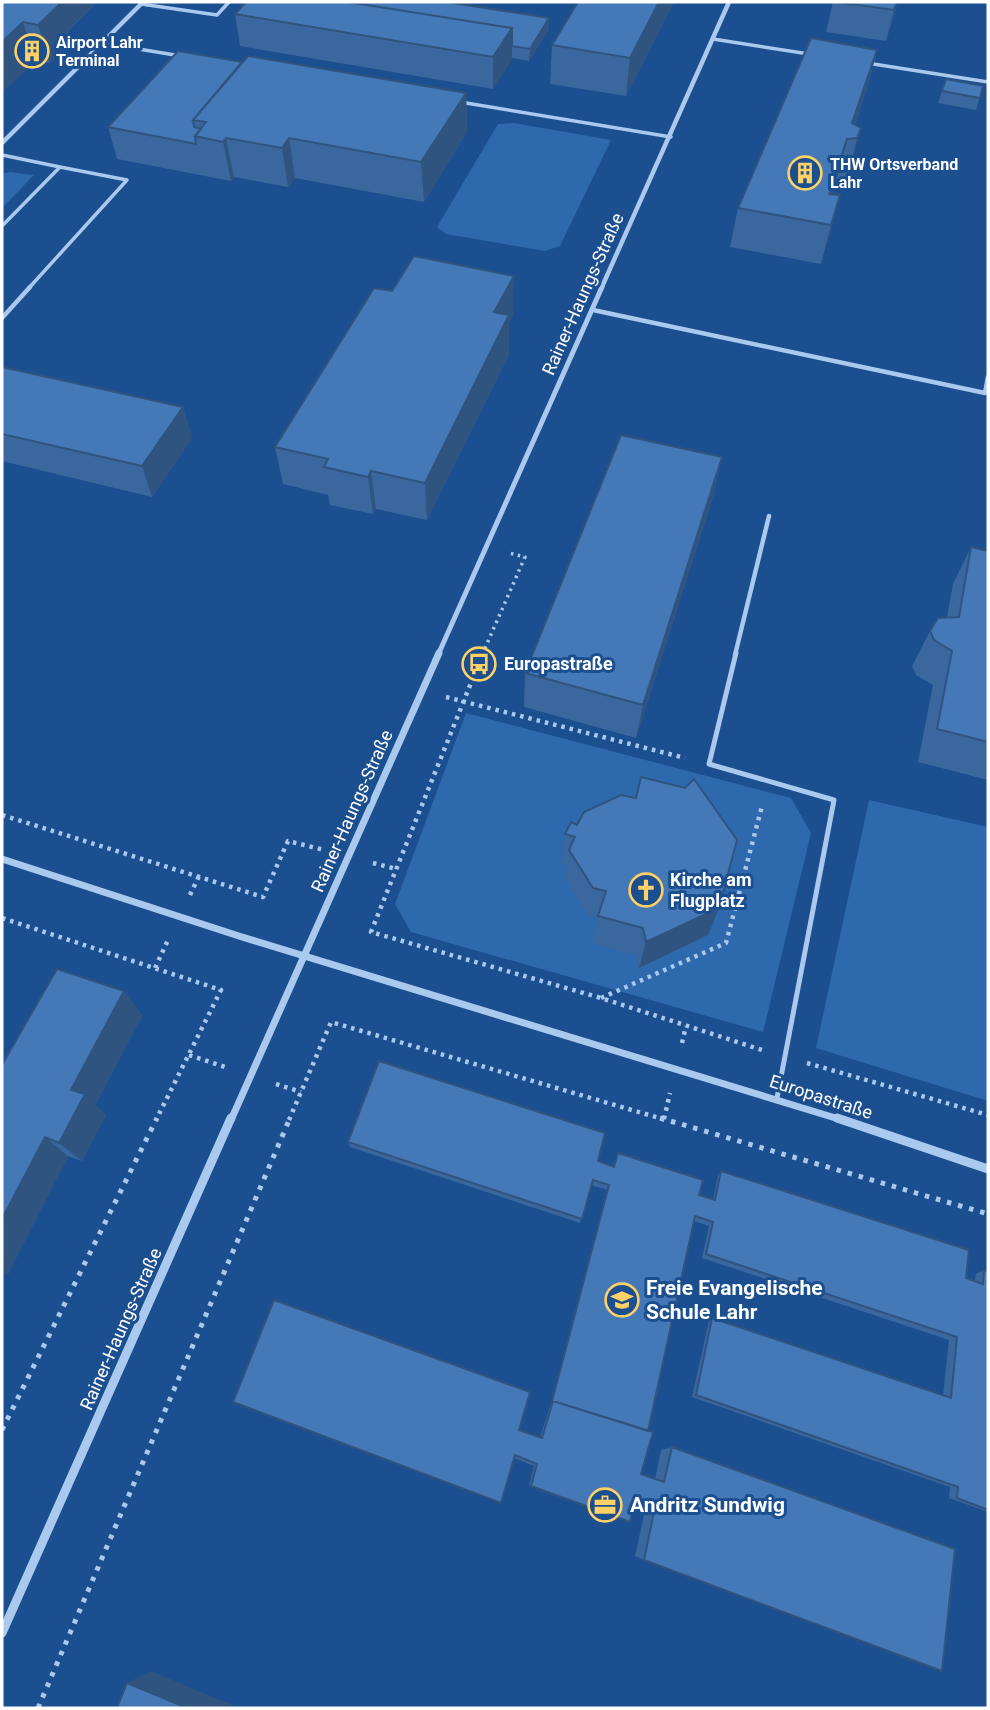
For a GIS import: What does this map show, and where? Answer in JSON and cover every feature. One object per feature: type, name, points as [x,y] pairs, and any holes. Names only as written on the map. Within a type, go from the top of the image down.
[{"type":"street","name":"Rainer-Haungs-Straße","points":[[2,1633],[729,2]]},
{"type":"street","points":[[2,143],[142,3]]},
{"type":"street","name":"Europastraße","points":[[2,859],[305,955],[777,1098],[988,1169]]},
{"type":"lane","points":[[142,3],[217,15],[229,2]]},
{"type":"lane","points":[[713,39],[820,56]]},
{"type":"lane","points":[[102,43],[184,56]]},
{"type":"lane","points":[[859,62],[988,82]]},
{"type":"lane","points":[[459,102],[671,137]]},
{"type":"lane","points":[[2,155],[127,180],[2,318]]},
{"type":"lane","points":[[2,226],[60,167]]},
{"type":"lane","points":[[593,310],[985,393],[988,377]]},
{"type":"lane","points":[[769,516],[709,765],[834,800],[777,1098]]},
{"type":"path","points":[[487,548],[526,557],[462,702],[371,932],[601,998],[785,1057],[988,1115]]},
{"type":"path","points":[[462,702],[709,765]]},
{"type":"path","points":[[601,998],[726,943],[768,781]]},
{"type":"path","points":[[2,815],[263,897],[288,841]]},
{"type":"path","points":[[2,918],[221,990],[2,1430]]},
{"type":"path","points":[[38,1708],[331,1022],[988,1214]]},
{"type":"shaded area","points":[[514,123],[611,140],[560,246],[545,251],[446,234],[437,227],[498,124]]},
{"type":"shaded area","points":[[10,172],[34,175],[2,208],[2,174]]},
{"type":"shaded area","points":[[466,713],[791,798],[811,833],[763,1032],[411,932],[395,904]]},
{"type":"shaded area","points":[[869,800],[988,827],[988,1101],[816,1048]]},
{"type":"building","points":[[2,2],[61,3],[38,25],[23,22],[2,42]]},
{"type":"building","points":[[246,2],[348,2],[512,28],[493,57],[235,14]]},
{"type":"building","points":[[348,2],[447,2],[549,18],[530,49],[512,46],[512,28]]},
{"type":"building","points":[[578,2],[659,2],[630,58],[552,45]]},
{"type":"building","points":[[837,2],[897,2],[894,10]]},
{"type":"building","name":"THW Ortsverband Lahr","points":[[811,38],[877,50],[852,123],[861,128],[857,138],[847,139],[829,194],[840,195],[831,225],[738,208]]},
{"type":"building","points":[[178,51],[242,62],[193,120],[194,127],[201,129],[195,136],[196,144],[108,127]]},
{"type":"building","points":[[248,56],[466,93],[421,162],[289,138],[282,148],[226,138],[223,142],[195,136],[206,122],[193,120]]},
{"type":"building","points":[[946,79],[983,86],[980,98],[942,91]]},
{"type":"building","points":[[414,256],[514,276],[494,312],[509,315],[425,483],[371,471],[368,477],[324,467],[328,459],[275,447],[374,288],[392,291]]},
{"type":"building","points":[[2,367],[183,407],[142,466],[2,434]]},
{"type":"building","points":[[621,435],[722,457],[643,705],[525,673]]},
{"type":"building","points":[[971,547],[988,551],[988,742],[937,729],[952,651],[934,640],[930,631],[938,618],[959,617]]},
{"type":"building","name":"Kirche am Flugplatz","points":[[641,777],[685,788],[694,779],[737,840],[719,908],[646,942],[643,928],[598,916],[606,891],[593,888],[569,850],[575,837],[565,834],[571,822],[577,825],[584,812],[621,795],[636,798]]},
{"type":"building","points":[[57,969],[124,991],[71,1090],[85,1094],[59,1143],[45,1137],[2,1219],[2,1062]]},
{"type":"building","points":[[379,1061],[605,1133],[598,1161],[614,1167],[618,1153],[703,1180],[699,1195],[715,1200],[721,1171],[969,1250],[966,1278],[983,1284],[984,1270],[988,1271],[988,1510],[957,1498],[958,1487],[696,1395],[712,1318],[951,1398],[957,1337],[706,1254],[713,1222],[695,1216],[648,1431],[553,1401],[551,1405],[609,1185],[593,1180],[582,1219],[348,1142]]},
{"type":"building","points":[[274,1300],[530,1392],[519,1430],[542,1438],[553,1401],[653,1432],[641,1474],[664,1482],[672,1447],[955,1549],[942,1671],[644,1560],[655,1507],[635,1499],[630,1522],[531,1486],[537,1464],[515,1455],[501,1503],[233,1402]]},
{"type":"building","points":[[127,1683],[187,1708],[117,1708]]},
{"type":"place","name":"Airport Lahr Terminal","points":[[32,51]]},
{"type":"place","name":"THW Ortsverband Lahr","points":[[805,173]]},
{"type":"place","name":"Europastraße","points":[[479,664]]},
{"type":"place","name":"Kirche am Flugplatz","points":[[646,890]]},
{"type":"place","name":"Freie Evangelische Schule Lahr","points":[[622,1300]]},
{"type":"place","name":"Andritz Sundwig","points":[[605,1505]]}]
